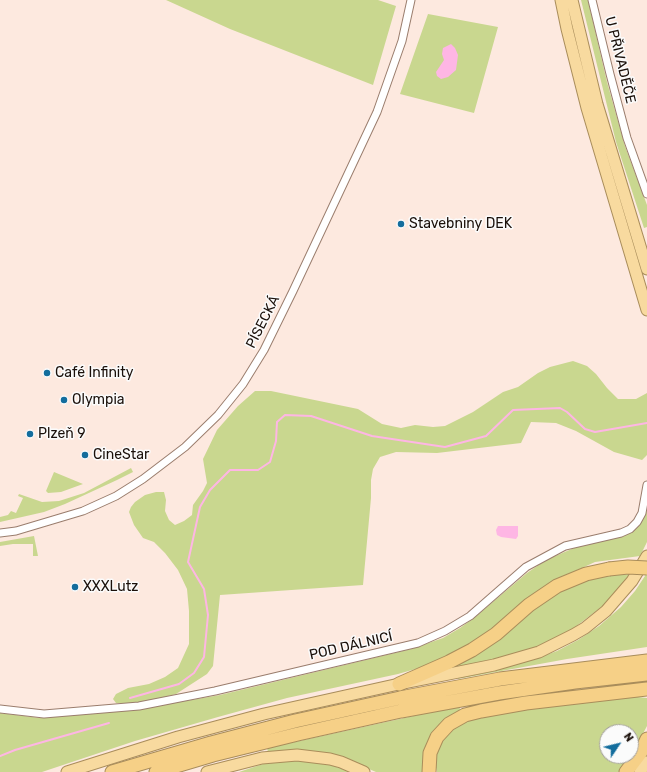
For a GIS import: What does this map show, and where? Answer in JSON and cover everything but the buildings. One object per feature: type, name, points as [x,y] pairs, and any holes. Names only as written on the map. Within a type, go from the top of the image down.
[{"type":"highway","points":[[561,0],[586,108],[647,310]]},
{"type":"highway","points":[[572,0],[597,104],[647,269]]},
{"type":"highway","points":[[67,772],[178,737],[236,721],[304,704],[511,661],[539,652],[561,642],[585,628],[606,610],[632,581],[647,556]]},
{"type":"highway","points":[[399,684],[472,650],[496,634],[530,605],[557,586],[586,574],[609,569],[628,567],[647,568]]},
{"type":"highway","points":[[112,772],[196,747],[295,721],[400,698],[500,679],[647,661]]},
{"type":"highway","points":[[156,772],[213,755],[401,711],[499,693],[646,674]]},
{"type":"highway","points":[[429,772],[430,753],[437,737],[449,724],[465,715],[526,703],[644,689]]},
{"type":"highway","points":[[626,772],[647,740]]},
{"type":"highway","points":[[207,772],[262,758],[292,755],[330,759],[364,772]]},
{"type":"highway","points":[[640,772],[647,762]]},
{"type":"street","name":"PÍSECKÁ","points":[[0,533],[16,531],[83,511],[116,496],[143,479],[185,447],[218,415],[243,384],[264,350],[377,112],[402,41],[411,0]]},
{"type":"street","name":"U PŘIVADĚČE","points":[[592,0],[627,138],[647,194]]},
{"type":"street","name":"POD DÁLNICÍ","points":[[0,709],[44,714],[139,706],[215,691],[418,643],[445,631],[470,616],[526,567],[564,546],[621,533],[630,529],[637,522],[642,513],[647,485]]},
{"type":"green space","points":[[166,0],[378,0],[396,6],[373,85],[230,29]]},
{"type":"green space","points":[[581,0],[588,0],[607,82],[625,146],[647,205],[647,227],[644,228],[616,142]]},
{"type":"green space","points":[[428,14],[498,27],[474,113],[400,94]]},
{"type":"green space","points":[[573,361],[587,366],[618,399],[636,399],[647,393],[647,455],[642,460],[614,452],[576,431],[556,423],[531,422],[521,443],[437,453],[396,452],[380,457],[373,469],[371,480],[371,498],[363,585],[220,595],[213,666],[207,674],[176,694],[142,703],[116,703],[113,699],[116,694],[128,688],[149,684],[165,677],[178,668],[189,644],[187,589],[178,570],[165,553],[154,542],[143,538],[134,525],[129,512],[131,507],[145,495],[156,492],[164,492],[166,500],[165,511],[169,520],[175,525],[192,515],[193,505],[207,483],[203,459],[217,430],[238,406],[255,391],[271,391],[358,409],[382,424],[401,428],[415,425],[433,427],[445,426],[473,412],[503,392],[518,387],[538,373],[550,367]]},
{"type":"green space","points":[[131,468],[133,472],[65,504],[44,512],[0,522],[0,517],[8,515],[11,511],[16,513],[23,498],[18,496],[19,494],[42,502],[59,501],[84,493]]},
{"type":"green space","points":[[54,472],[83,484],[61,492],[48,493],[46,491]]},
{"type":"green space","points":[[647,505],[647,542],[640,556],[595,562],[556,580],[539,590],[499,624],[470,645],[426,666],[398,674],[287,698],[218,717],[135,741],[42,772],[0,772],[0,713],[40,718],[133,710],[220,695],[411,649],[443,638],[460,628],[527,573],[546,560],[581,545],[623,536],[633,531],[640,525],[646,513]]},
{"type":"green space","points":[[34,536],[38,556],[33,556],[33,544],[13,544],[0,546],[0,542]]},
{"type":"green space","points":[[647,573],[647,647],[567,659],[458,679],[458,676],[509,666],[535,659],[557,651],[578,640],[599,626],[621,607],[635,591]]},
{"type":"green space","points":[[631,574],[604,605],[570,631],[527,651],[457,667],[456,665],[554,593],[589,577]]},
{"type":"green space","points":[[628,696],[647,698],[647,726],[639,741],[639,724],[599,724],[599,764],[625,764],[619,772],[437,772],[435,763],[437,754],[441,743],[448,733],[458,725],[480,716]]},
{"type":"green space","points":[[459,706],[461,712],[452,716],[425,772],[376,772],[341,757],[319,752],[299,750],[268,752],[267,748]]},
{"type":"green space","points":[[289,761],[326,763],[350,772],[239,772],[263,764]]},
{"type":"shaded area","points":[[451,44],[455,48],[458,55],[456,70],[448,77],[441,79],[437,76],[436,72],[444,60],[442,54],[443,48]]},
{"type":"shaded area","points":[[498,526],[518,526],[518,536],[516,539],[497,535],[496,530]]},
{"type":"waterway","points":[[130,698],[179,684],[194,673],[204,657],[208,615],[204,589],[188,562],[200,507],[210,490],[230,470],[258,470],[270,462],[276,441],[277,422],[285,415],[311,416],[372,436],[445,447],[486,436],[513,410],[560,408],[567,412],[585,429],[595,432],[647,423]]},
{"type":"waterway","points":[[0,756],[15,750],[109,723]]},
{"type":"place","name":"Stavebniny DEK","points":[[401,224]]},
{"type":"place","name":"Café Infinity","points":[[47,373]]},
{"type":"place","name":"Olympia","points":[[64,400]]},
{"type":"place","name":"Plzeň 9","points":[[30,434]]},
{"type":"place","name":"CineStar","points":[[85,455]]},
{"type":"place","name":"XXXLutz","points":[[75,587]]}]
